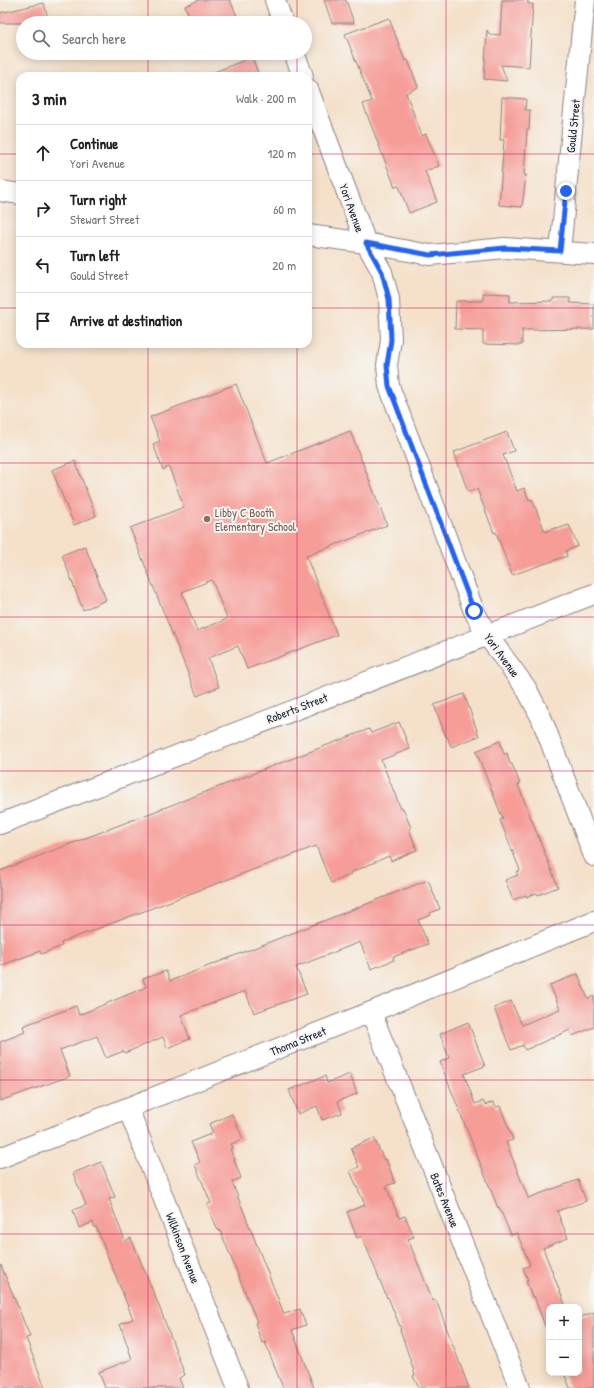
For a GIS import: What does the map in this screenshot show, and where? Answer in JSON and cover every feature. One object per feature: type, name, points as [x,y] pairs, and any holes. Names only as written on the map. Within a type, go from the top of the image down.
[{"type":"street","points":[[275,0],[281,16]]},
{"type":"street","name":"Gould Street","points":[[560,251],[585,0]]},
{"type":"street","points":[[297,60],[301,72]]},
{"type":"street","name":"Yori Avenue","points":[[312,100],[366,243],[382,272],[389,299],[391,340],[387,365],[389,386],[474,611],[487,635],[526,688],[541,717],[594,856]]},
{"type":"street","points":[[0,191],[16,193]]},
{"type":"street","points":[[312,236],[366,243],[430,255],[505,248],[594,254]]},
{"type":"street","name":"Roberts Street","points":[[0,824],[594,594]]},
{"type":"street","name":"Thoma Street","points":[[0,1158],[371,1012],[594,921]]},
{"type":"street","name":"Bates Avenue","points":[[371,1012],[520,1388]]},
{"type":"street","name":"Wilkinson Avenue","points":[[128,1108],[238,1388]]},
{"type":"building","points":[[199,0],[230,0],[237,16],[189,16],[185,6]]},
{"type":"building","points":[[324,0],[346,0],[354,23],[332,23]]},
{"type":"building","points":[[502,0],[528,0],[528,4],[533,4],[529,67],[501,65],[507,81],[484,79],[487,30],[489,34],[500,35]]},
{"type":"building","points":[[44,3],[47,16],[16,16],[16,23],[0,23],[0,13]]},
{"type":"building","points":[[389,18],[405,61],[408,60],[418,87],[406,93],[422,136],[426,134],[439,166],[425,171],[437,202],[409,213],[399,186],[395,187],[363,104],[372,101],[345,34]]},
{"type":"building","points":[[244,60],[253,60],[258,72],[214,72]]},
{"type":"building","points":[[502,97],[526,99],[525,110],[530,110],[529,129],[527,129],[524,175],[526,175],[522,207],[499,205],[504,140],[500,140]]},
{"type":"building","points":[[483,293],[510,294],[510,302],[553,301],[553,298],[570,298],[570,303],[594,304],[594,329],[522,330],[522,345],[483,344],[483,330],[455,329],[456,301],[483,301]]},
{"type":"building","points":[[236,384],[267,463],[350,431],[387,525],[306,556],[337,635],[247,669],[238,646],[208,658],[219,687],[197,696],[130,528],[184,507],[169,467],[163,470],[153,444],[160,441],[150,417]],"holes":[[[212,580],[227,619],[197,631],[182,592]]]},
{"type":"building","points":[[507,432],[514,451],[503,455],[517,491],[524,488],[529,500],[532,499],[545,532],[557,527],[557,529],[569,525],[578,546],[566,551],[567,556],[512,575],[496,532],[494,533],[477,489],[468,492],[454,452]]},
{"type":"building","points":[[75,461],[96,516],[74,525],[52,470]]},
{"type":"building","points":[[85,546],[106,600],[83,610],[62,555]]},
{"type":"building","points":[[464,694],[479,736],[451,747],[434,705]]},
{"type":"building","points":[[399,722],[410,749],[381,760],[401,809],[403,808],[411,828],[409,829],[417,850],[391,861],[389,856],[331,883],[316,846],[65,941],[61,943],[62,946],[41,954],[40,951],[0,966],[0,871],[369,729],[371,733]]},
{"type":"building","points":[[500,741],[504,754],[507,753],[510,764],[512,764],[520,784],[518,785],[558,887],[538,895],[537,893],[526,897],[526,895],[513,900],[505,880],[518,875],[516,872],[520,870],[500,820],[503,819],[476,751]]},
{"type":"building","points":[[428,880],[440,909],[430,913],[431,915],[418,920],[428,944],[393,957],[394,960],[371,969],[360,942],[296,967],[307,994],[254,1013],[245,991],[181,1015],[190,1039],[167,1048],[163,1037],[125,1053],[124,1051],[106,1058],[97,1036],[60,1050],[70,1076],[0,1101],[0,1042],[25,1032],[23,1026],[76,1006],[79,1015],[146,987],[143,979],[166,971],[170,981]]},
{"type":"building","points":[[578,974],[588,999],[594,996],[594,1027],[572,1036],[570,1030],[525,1050],[523,1045],[511,1050],[494,1008],[511,1001],[522,1025],[560,1009],[550,985]]},
{"type":"building","points":[[468,1022],[485,1066],[464,1074],[475,1104],[483,1101],[485,1105],[493,1102],[496,1107],[500,1106],[513,1140],[506,1142],[528,1198],[578,1180],[586,1201],[557,1211],[568,1238],[543,1248],[565,1304],[546,1304],[546,1329],[534,1296],[532,1297],[526,1280],[528,1280],[523,1268],[530,1265],[517,1233],[511,1235],[499,1207],[498,1208],[440,1062],[449,1058],[440,1034]]},
{"type":"building","points":[[350,1074],[357,1094],[338,1101],[342,1113],[322,1120],[317,1106],[298,1114],[289,1090],[325,1076],[327,1083]]},
{"type":"building","points":[[232,1114],[243,1139],[231,1144],[233,1148],[230,1149],[241,1178],[232,1182],[284,1314],[300,1309],[306,1325],[292,1330],[314,1388],[283,1388],[265,1342],[262,1343],[255,1323],[257,1322],[220,1230],[218,1231],[207,1204],[211,1203],[195,1165],[200,1162],[191,1142],[213,1133],[209,1124]]},
{"type":"building","points":[[374,1138],[384,1160],[386,1159],[395,1183],[386,1186],[399,1218],[405,1216],[414,1237],[408,1239],[433,1301],[436,1300],[469,1388],[419,1388],[413,1376],[415,1375],[401,1329],[388,1297],[387,1298],[362,1236],[357,1238],[347,1212],[365,1205],[350,1171],[359,1167],[351,1148]]},
{"type":"building","points":[[101,1162],[115,1197],[109,1199],[125,1241],[131,1238],[185,1375],[179,1378],[183,1388],[105,1388],[99,1372],[132,1359],[120,1324],[133,1319],[96,1227],[94,1227],[93,1222],[79,1228],[73,1210],[86,1205],[73,1173]]},
{"type":"building","points":[[0,1265],[30,1337],[26,1338],[45,1388],[0,1388]]},
{"type":"building","points":[[594,1312],[594,1388],[570,1388],[565,1376],[582,1376],[582,1317]]},
{"type":"place","name":"Libby C Booth Elementary School","points":[[207,519]]},
{"type":"route","points":[[474,611],[389,386],[387,365],[391,340],[389,299],[382,272],[366,243],[430,255],[505,248],[529,248],[560,251],[566,191]]}]
